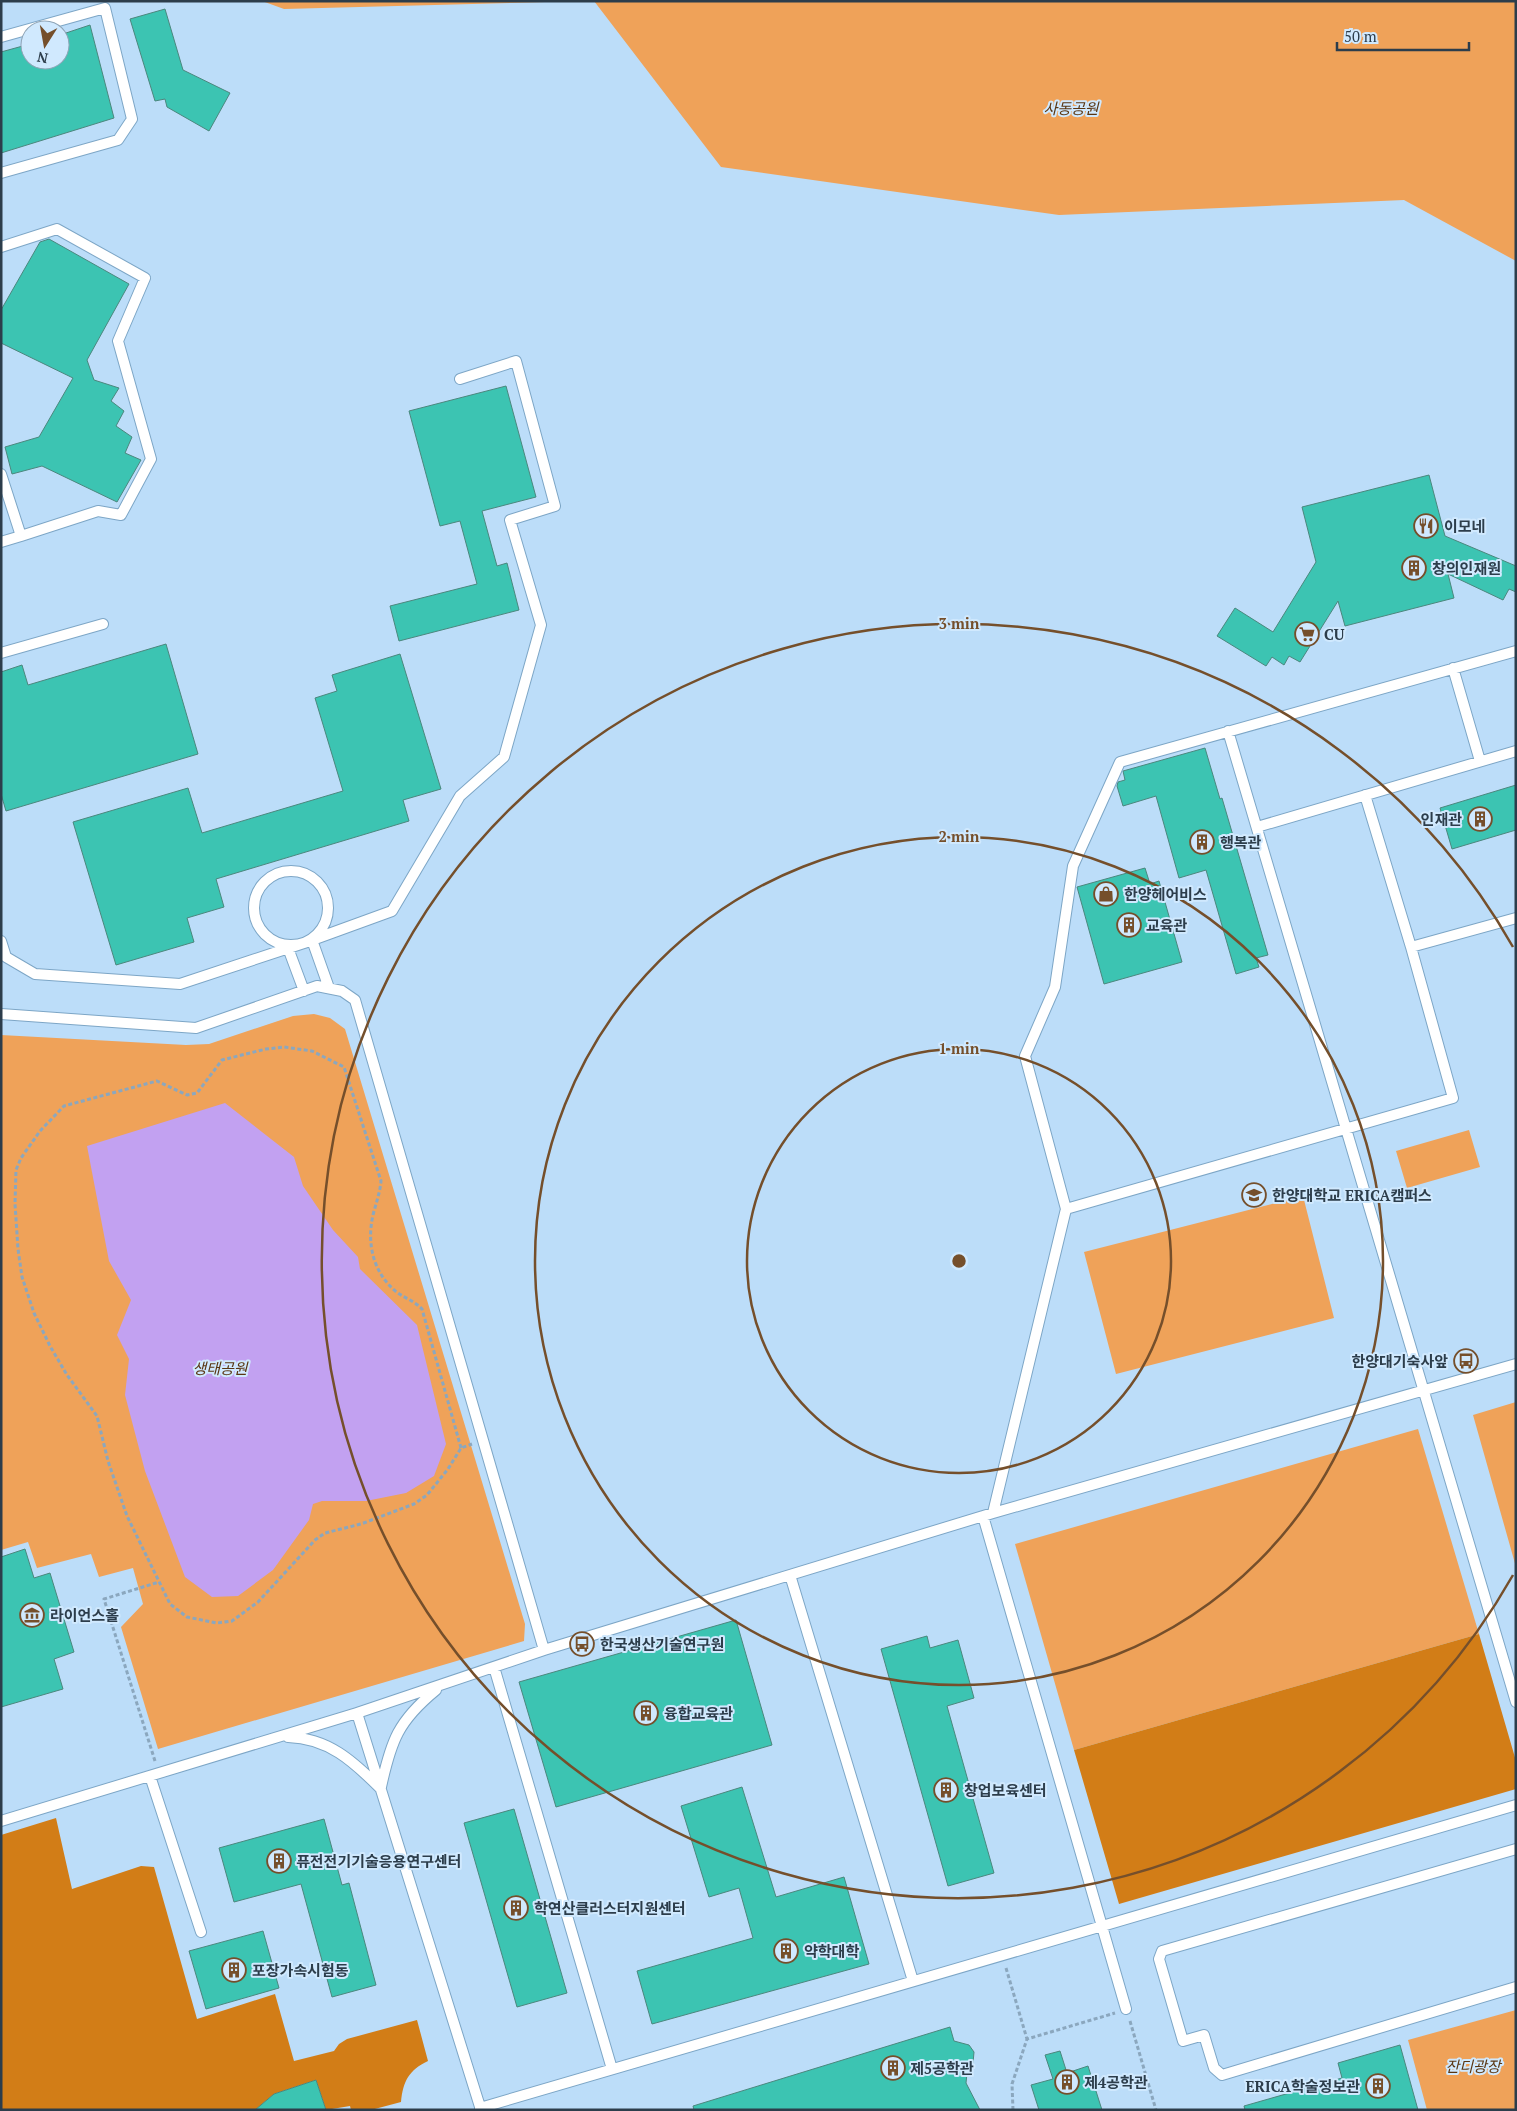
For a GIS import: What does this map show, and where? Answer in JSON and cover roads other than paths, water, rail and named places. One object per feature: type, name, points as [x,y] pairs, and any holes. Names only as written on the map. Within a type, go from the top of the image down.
[{"type":"lane","points":[[1,37],[105,8],[132,119],[118,140],[1,173]]},
{"type":"lane","points":[[1,247],[57,229],[145,278],[118,341],[151,459],[121,515],[98,511],[1,542]]},
{"type":"lane","points":[[1,941],[6,957],[35,974],[180,984],[308,942],[392,911],[460,796],[504,757],[541,625],[510,520],[555,506],[516,361],[460,379]]},
{"type":"lane","points":[[1,474],[21,536]]},
{"type":"lane","points":[[1,652],[103,624]]},
{"type":"lane","points":[[1126,2009],[988,1515],[1066,1209],[1025,1056],[1055,987],[1073,866],[1120,762],[1516,651]]},
{"type":"lane","points":[[1454,668],[1480,761]]},
{"type":"lane","points":[[1228,731],[1516,1702]]},
{"type":"lane","points":[[1257,827],[1516,750]]},
{"type":"lane","points":[[1066,1209],[1453,1098],[1411,947],[1365,795]]},
{"type":"lane","points":[[284,871],[297,871],[308,875],[318,882],[325,893],[328,911],[323,928],[308,942],[292,946],[279,944],[264,934],[254,918],[253,906],[256,894],[263,883],[272,875],[284,871]]},
{"type":"lane","points":[[1411,947],[1516,918]]},
{"type":"lane","points":[[308,942],[329,988]]},
{"type":"lane","points":[[288,948],[304,991]]},
{"type":"lane","points":[[1,1014],[196,1028],[317,986],[342,991],[355,1000],[544,1650]]},
{"type":"lane","points":[[1,1821],[357,1713],[544,1650],[988,1515],[1516,1364]]},
{"type":"lane","points":[[790,1575],[913,1982]]},
{"type":"lane","points":[[494,1667],[612,2069]]},
{"type":"lane","points":[[380,1788],[396,1736],[412,1711],[441,1685]]},
{"type":"lane","points":[[357,1713],[480,2109],[1516,1805]]},
{"type":"lane","points":[[280,1736],[301,1737],[321,1742],[353,1763],[380,1788]]},
{"type":"lane","points":[[154,1774],[202,1932]]},
{"type":"lane","points":[[1516,1849],[1162,1951],[1159,1960],[1183,2041],[1204,2035],[1214,2068],[1217,2073],[1222,2074],[1516,1987]]},
{"type":"place","name":"이모네","points":[[1426,526]]},
{"type":"place","name":"창의인재원","points":[[1414,568]]},
{"type":"place","name":"CU","points":[[1307,634]]},
{"type":"place","name":"인재관","points":[[1480,819]]},
{"type":"place","name":"행복관","points":[[1202,842]]},
{"type":"place","name":"한양헤어비스","points":[[1106,894]]},
{"type":"place","name":"교육관","points":[[1129,925]]},
{"type":"place","name":"한양대학교 ERICA캠퍼스","points":[[1254,1195]]},
{"type":"place","name":"한양대기숙사앞","points":[[1466,1361]]},
{"type":"place","name":"라이언스홀","points":[[32,1615]]},
{"type":"place","name":"한국생산기술연구원","points":[[582,1644]]},
{"type":"place","name":"융합교육관","points":[[646,1713]]},
{"type":"place","name":"창업보육센터","points":[[946,1790]]},
{"type":"place","name":"퓨전전기기술응용연구센터","points":[[279,1861]]},
{"type":"place","name":"학연산클러스터지원센터","points":[[516,1908]]},
{"type":"place","name":"약학대학","points":[[786,1951]]},
{"type":"place","name":"포장가속시험동","points":[[234,1970]]},
{"type":"place","name":"제5공학관","points":[[893,2068]]},
{"type":"place","name":"제4공학관","points":[[1067,2082]]},
{"type":"place","name":"ERICA학술정보관","points":[[1378,2086]]},
{"type":"park label","name":"사동공원","points":[[1071,108]]},
{"type":"park label","name":"생태공원","points":[[220,1368]]},
{"type":"park label","name":"잔디광장","points":[[1473,2066]]}]
